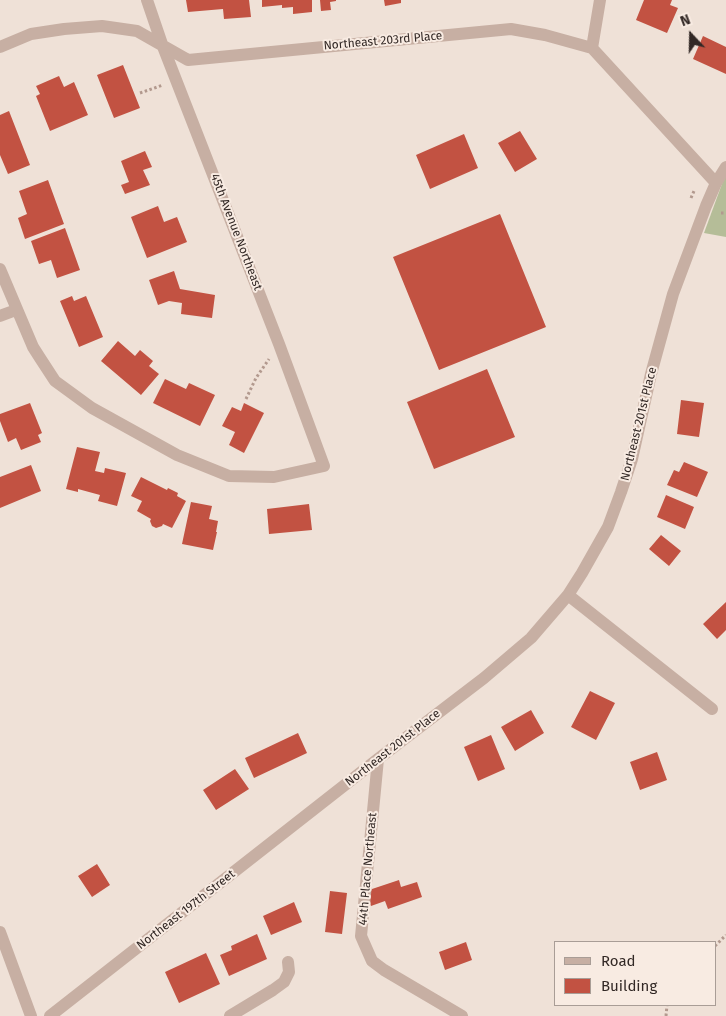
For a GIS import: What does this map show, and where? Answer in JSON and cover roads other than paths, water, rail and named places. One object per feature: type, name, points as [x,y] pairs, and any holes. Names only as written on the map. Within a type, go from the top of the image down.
[{"type":"street","name":"45th Avenue Northeast","points":[[16,310],[33,347],[55,381],[92,408],[177,455],[229,476],[274,477],[324,466],[280,344],[162,44],[147,0]]},
{"type":"street","points":[[600,0],[592,48],[716,183]]},
{"type":"street","name":"Northeast 203rd Place","points":[[0,46],[31,34],[102,26],[137,31],[188,60],[511,30],[546,35],[592,48]]},
{"type":"street","name":"Northeast 201st Place","points":[[321,805],[484,678],[531,638],[568,595],[582,573],[608,527],[621,492],[632,459],[673,294],[706,206],[716,183],[726,167]]},
{"type":"street","points":[[0,269],[16,310],[0,316]]},
{"type":"street","points":[[568,595],[712,709]]},
{"type":"street","name":"44th Place Northeast","points":[[378,759],[362,936],[372,960],[384,970],[462,1016]]},
{"type":"street","name":"Northeast 197th Street","points":[[50,1016],[321,805]]},
{"type":"street","points":[[0,932],[31,1016]]},
{"type":"street","points":[[230,1016],[284,982],[289,972],[288,962]]}]
